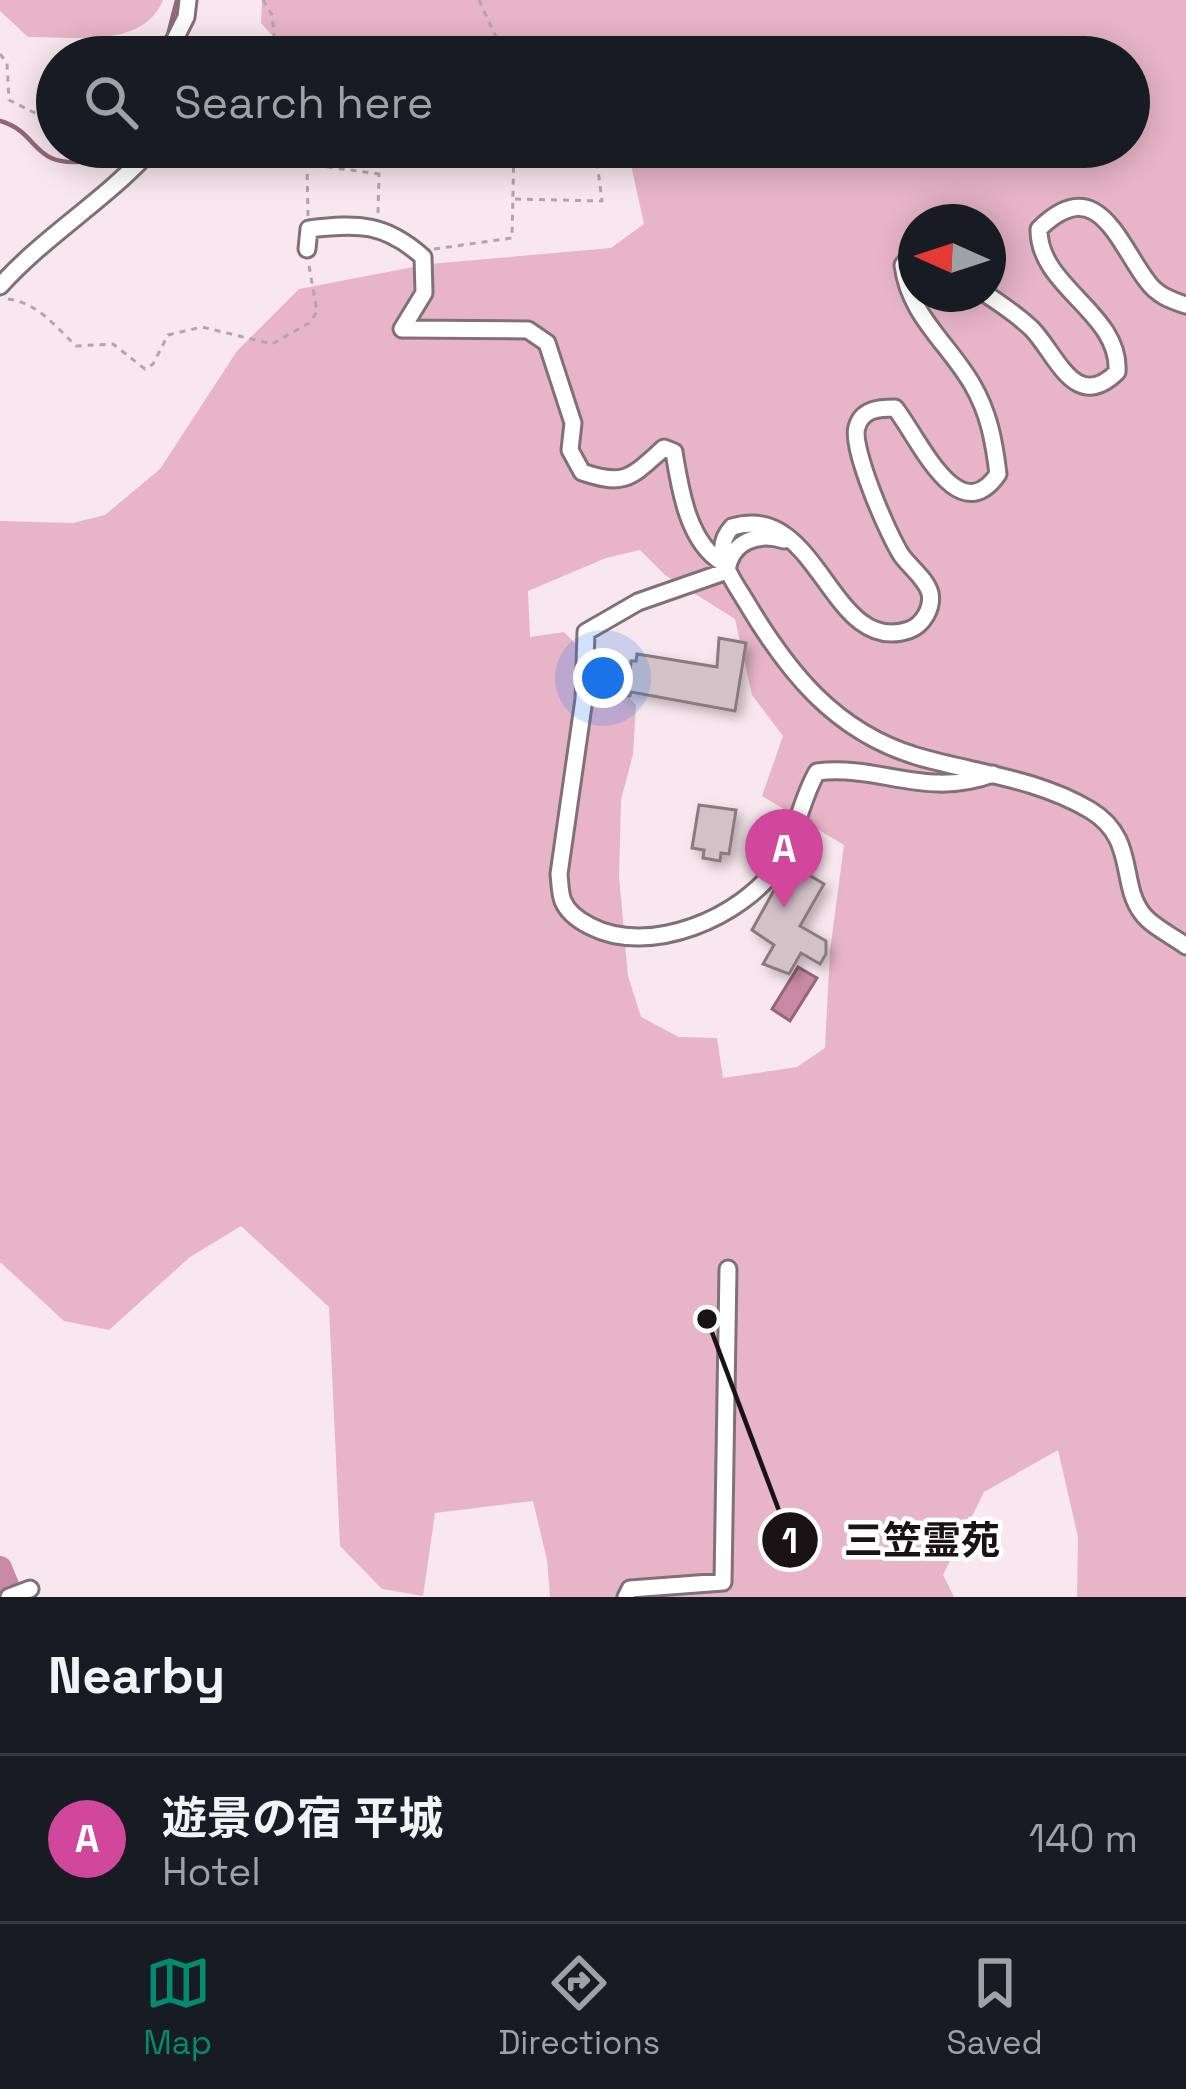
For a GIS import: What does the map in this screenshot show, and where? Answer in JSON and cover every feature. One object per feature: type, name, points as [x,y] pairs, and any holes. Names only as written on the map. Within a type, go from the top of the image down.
[{"type":"street","points":[[176,36],[188,0]]},
{"type":"street","points":[[0,286],[134,168]]},
{"type":"street","points":[[1006,309],[1033,330],[1061,369],[1078,382],[1103,385],[1117,372],[1118,356],[1108,337],[1039,246],[1039,229],[1053,214],[1084,207],[1111,225],[1148,283],[1166,299],[1186,305]]},
{"type":"street","points":[[307,249],[309,230],[378,227],[403,238],[423,257],[424,293],[402,329],[528,330],[547,344],[573,423],[570,450],[582,472],[611,482],[632,476],[664,448],[674,452],[682,499],[708,554],[725,567],[780,658],[853,728],[918,756],[998,772],[1093,811],[1110,828],[1127,859],[1142,914],[1186,946]]},
{"type":"street","points":[[918,312],[985,407],[998,474],[988,488],[971,494],[951,488],[895,408],[878,408],[863,415],[855,430],[858,452],[899,553],[926,583],[932,598],[927,616],[912,630],[889,632],[867,625],[836,597],[798,545],[778,537],[751,539],[730,555],[725,567],[638,602],[586,632],[584,699],[559,874],[562,899],[573,916],[612,936],[673,932],[726,912],[750,897],[779,864],[818,772],[932,784],[965,784],[998,772]]},
{"type":"street","points":[[626,1597],[630,1589],[723,1582],[728,1269]]},
{"type":"street","points":[[9,1597],[30,1589]]},
{"type":"path","points":[[263,0],[272,15],[274,36]]},
{"type":"path","points":[[479,0],[496,36]]},
{"type":"path","points":[[0,54],[7,63],[9,100],[36,114]]},
{"type":"path","points":[[307,168],[309,230]]},
{"type":"path","points":[[336,168],[379,174]]},
{"type":"path","points":[[378,227],[380,168]]},
{"type":"path","points":[[423,257],[434,249],[512,238],[515,168]]},
{"type":"path","points":[[513,199],[602,201],[598,168]]},
{"type":"path","points":[[0,298],[20,301],[46,315],[76,346],[113,344],[145,369],[153,364],[168,335],[202,327],[272,344],[309,323],[317,312],[307,249]]},
{"type":"shaded area","points":[[0,0],[163,0],[140,27],[109,36],[28,37],[0,11]]},
{"type":"shaded area","points":[[262,0],[1186,0],[1186,1597],[1077,1597],[1078,1537],[1058,1450],[984,1492],[943,1575],[954,1597],[550,1597],[533,1501],[435,1513],[423,1596],[382,1589],[340,1546],[329,1307],[241,1226],[190,1257],[109,1330],[64,1321],[0,1262],[0,521],[73,523],[105,515],[160,469],[237,351],[299,289],[429,264],[611,248],[644,224],[632,168],[1150,168],[1150,36],[272,36],[261,23]],"holes":[[[640,550],[665,575],[735,619],[752,695],[783,736],[762,796],[844,845],[830,951],[825,1048],[797,1067],[723,1078],[717,1038],[679,1037],[641,1017],[628,976],[619,876],[621,800],[633,754],[636,705],[564,632],[530,637],[528,591],[606,558]]]},
{"type":"shaded area","points":[[798,967],[817,978],[790,1021],[772,1009]]},
{"type":"building","points":[[719,638],[746,643],[735,711],[631,692],[621,695],[623,685],[629,686],[631,661],[636,661],[637,654],[717,667]]},
{"type":"building","points":[[699,805],[736,810],[729,854],[721,853],[720,861],[703,858],[704,850],[692,848]]},
{"type":"building","points":[[789,863],[824,884],[800,926],[826,941],[826,954],[820,964],[801,953],[789,974],[763,964],[774,945],[752,930]]},
{"type":"waterway","points":[[167,36],[177,0]]},
{"type":"waterway","points":[[0,121],[36,145]]},
{"type":"waterway","points":[[0,1568],[12,1597]]},
{"type":"place","name":"遊景の宿 平城","points":[[784,908]]},
{"type":"place","name":"三笠霊苑","points":[[707,1319]]}]
